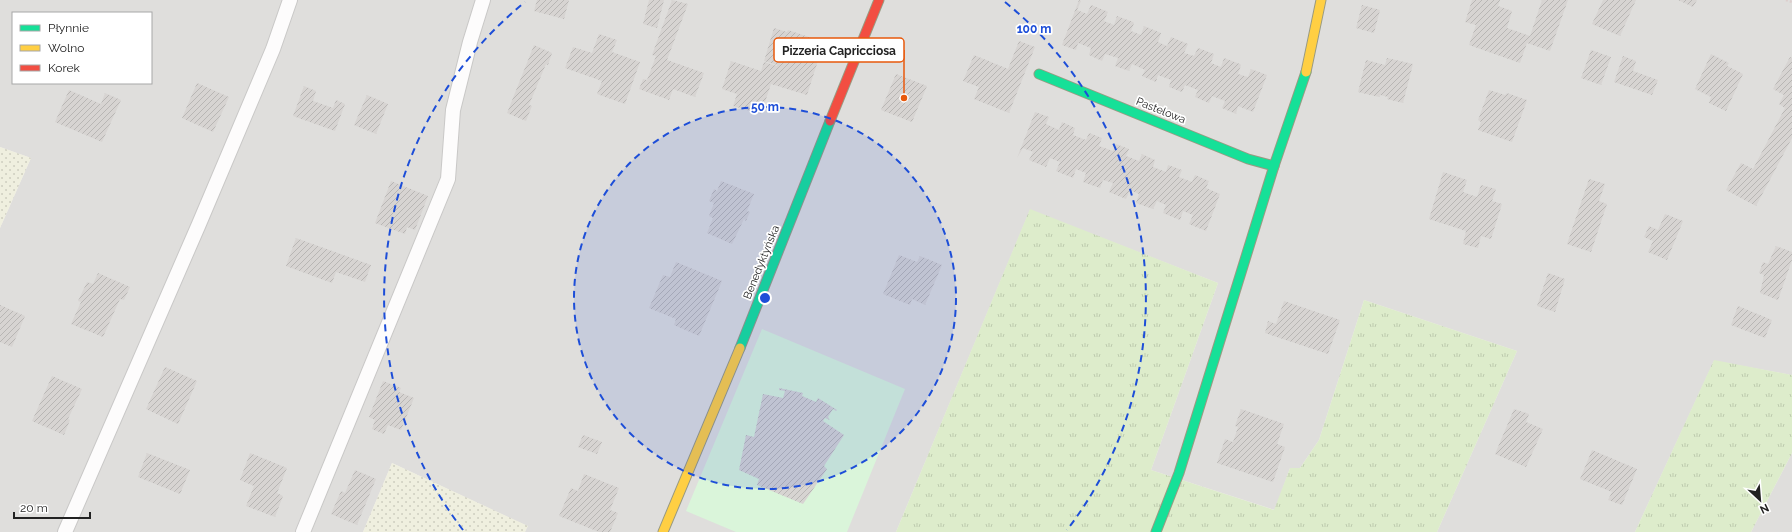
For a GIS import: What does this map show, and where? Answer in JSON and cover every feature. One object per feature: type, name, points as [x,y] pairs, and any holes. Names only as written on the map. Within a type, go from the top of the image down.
[{"type":"street","name":"Benedyktyńska","points":[[663,532],[723,390],[879,0]]},
{"type":"street","points":[[1156,532],[1179,473],[1274,166],[1306,68],[1321,0]]},
{"type":"street","name":"Pastelowa","points":[[1039,74],[1248,159],[1274,166]]},
{"type":"lane","points":[[65,532],[273,49],[290,0]]},
{"type":"lane","points":[[303,532],[448,180],[453,110],[470,42],[483,0]]},
{"type":"path","points":[[1786,0],[1792,2]]},
{"type":"shaded area","points":[[0,0],[1792,0],[1792,375],[1714,361],[1635,532],[1437,532],[1517,351],[1364,300],[1319,440],[1300,468],[1290,468],[1275,510],[1151,470],[1218,283],[1030,210],[896,532],[525,532],[527,526],[392,463],[363,532],[0,532],[0,228],[31,158],[0,147]]},
{"type":"shaded area","points":[[1792,453],[1792,532],[1751,532]]},
{"type":"green space","points":[[0,147],[31,158],[0,228]]},
{"type":"green space","points":[[1030,209],[1218,283],[1151,470],[1274,510],[1290,468],[1300,468],[1319,440],[1364,300],[1517,351],[1437,532],[896,532]]},
{"type":"green space","points":[[762,329],[905,389],[847,532],[736,532],[686,511]]},
{"type":"green space","points":[[1714,360],[1792,375],[1792,453],[1751,532],[1635,532]]},
{"type":"green space","points":[[392,463],[528,526],[525,532],[363,532]]},
{"type":"building","points":[[537,0],[569,0],[564,19],[534,11]]},
{"type":"building","points":[[649,0],[664,0],[657,28],[643,24]]},
{"type":"building","points":[[672,0],[688,4],[667,60],[704,73],[695,97],[673,89],[669,100],[639,89],[643,79],[647,80],[656,56],[652,55]]},
{"type":"building","points":[[1079,0],[1081,1],[1077,10],[1087,14],[1091,5],[1108,12],[1104,21],[1114,25],[1117,16],[1133,22],[1131,31],[1141,35],[1144,26],[1161,33],[1158,42],[1167,46],[1171,37],[1188,44],[1184,53],[1194,56],[1198,48],[1214,54],[1211,63],[1221,67],[1224,58],[1240,64],[1238,74],[1248,77],[1251,69],[1267,75],[1253,112],[1238,106],[1236,114],[1222,108],[1225,101],[1212,96],[1209,103],[1195,97],[1198,90],[1185,85],[1182,92],[1169,87],[1171,80],[1158,75],[1156,82],[1142,76],[1145,70],[1132,64],[1129,71],[1115,66],[1118,58],[1105,54],[1102,61],[1089,55],[1091,48],[1078,43],[1076,50],[1062,45]]},
{"type":"building","points":[[1472,0],[1500,0],[1498,6],[1512,11],[1507,28],[1530,36],[1542,0],[1568,0],[1550,51],[1527,43],[1520,63],[1469,45],[1476,25],[1465,22]]},
{"type":"building","points":[[1603,0],[1636,0],[1620,36],[1592,24]]},
{"type":"building","points":[[1678,0],[1697,0],[1693,7]]},
{"type":"building","points":[[1362,5],[1380,10],[1374,33],[1356,28]]},
{"type":"building","points":[[774,28],[787,32],[788,30],[824,42],[807,95],[771,84],[761,114],[733,106],[737,94],[722,89],[731,61],[761,71],[764,62],[777,66],[764,61]]},
{"type":"building","points":[[599,34],[617,40],[612,52],[640,62],[625,104],[597,94],[602,81],[565,68],[573,47],[592,53]]},
{"type":"building","points":[[1019,41],[1035,47],[1009,113],[974,99],[979,87],[963,81],[974,55],[1008,69]]},
{"type":"building","points":[[534,45],[552,53],[529,105],[532,106],[526,121],[507,113]]},
{"type":"building","points":[[1591,50],[1611,57],[1601,85],[1581,78]]},
{"type":"building","points":[[1711,54],[1729,63],[1727,66],[1743,74],[1726,111],[1709,103],[1711,97],[1695,89]]},
{"type":"building","points":[[1623,56],[1636,61],[1633,71],[1658,80],[1652,95],[1614,82]]},
{"type":"building","points":[[1790,57],[1792,58],[1792,138],[1756,206],[1726,190],[1741,163],[1753,169],[1785,108],[1779,104],[1784,95],[1773,89]]},
{"type":"building","points":[[1387,58],[1413,64],[1403,103],[1387,99],[1388,97],[1380,95],[1379,97],[1358,92],[1366,60],[1385,65]]},
{"type":"building","points":[[896,74],[927,86],[912,122],[881,110]]},
{"type":"building","points":[[197,83],[229,97],[213,132],[182,118]]},
{"type":"building","points":[[304,86],[316,91],[313,101],[333,108],[336,100],[345,104],[335,131],[293,116]]},
{"type":"building","points":[[69,90],[101,104],[105,93],[121,100],[102,142],[55,122]]},
{"type":"building","points":[[1489,90],[1505,95],[1507,93],[1527,100],[1512,142],[1478,130],[1481,122],[1478,120]]},
{"type":"building","points":[[367,95],[388,104],[376,134],[354,125]]},
{"type":"building","points":[[1035,112],[1049,117],[1046,124],[1059,130],[1062,122],[1075,128],[1073,135],[1086,140],[1089,133],[1102,138],[1099,146],[1113,151],[1116,144],[1129,149],[1126,156],[1139,161],[1142,154],[1155,160],[1153,167],[1166,172],[1168,165],[1182,170],[1179,177],[1192,182],[1195,175],[1209,181],[1206,188],[1220,194],[1206,231],[1189,224],[1193,215],[1183,211],[1180,220],[1163,213],[1166,205],[1157,201],[1153,209],[1136,203],[1139,194],[1130,190],[1126,199],[1109,192],[1113,183],[1103,180],[1100,188],[1083,182],[1086,173],[1076,169],[1073,178],[1056,171],[1060,162],[1050,158],[1046,167],[1029,160],[1033,152],[1023,148],[1017,158]]},
{"type":"building","points":[[1443,172],[1467,180],[1463,192],[1477,197],[1481,185],[1496,189],[1492,201],[1502,204],[1491,239],[1481,236],[1478,248],[1463,244],[1466,231],[1429,219]]},
{"type":"building","points":[[1589,179],[1605,184],[1599,201],[1607,204],[1591,252],[1567,244]]},
{"type":"building","points":[[391,181],[428,196],[415,230],[407,227],[405,234],[375,223]]},
{"type":"building","points":[[721,181],[754,194],[747,211],[750,212],[746,221],[744,219],[732,244],[707,233],[713,218],[709,216],[714,203],[709,201],[714,189],[717,191]]},
{"type":"building","points":[[1665,214],[1683,221],[1667,260],[1648,252],[1653,241],[1644,237],[1649,226],[1658,230]]},
{"type":"building","points":[[296,238],[371,265],[365,282],[336,272],[332,283],[286,266]]},
{"type":"building","points":[[1776,246],[1792,252],[1792,260],[1778,300],[1760,293],[1764,275],[1759,273],[1763,262],[1768,264]]},
{"type":"building","points":[[899,255],[917,262],[920,256],[942,265],[925,305],[912,299],[910,305],[883,294]]},
{"type":"building","points":[[676,262],[722,281],[699,336],[674,325],[676,319],[649,308],[663,275],[670,277]]},
{"type":"building","points":[[98,273],[130,287],[124,300],[120,299],[103,337],[71,324],[81,302],[78,301],[87,282],[93,284]]},
{"type":"building","points":[[1548,273],[1565,279],[1555,312],[1537,306]]},
{"type":"building","points":[[1284,301],[1340,320],[1328,354],[1265,333],[1268,321],[1276,324]]},
{"type":"building","points":[[0,305],[25,316],[12,347],[0,342]]},
{"type":"building","points":[[1738,306],[1772,320],[1765,338],[1731,325]]},
{"type":"building","points":[[165,367],[197,381],[178,424],[146,409]]},
{"type":"building","points":[[52,376],[82,389],[68,419],[70,420],[64,435],[32,421]]},
{"type":"building","points":[[383,381],[401,388],[399,392],[414,398],[401,430],[388,425],[384,434],[372,429],[375,420],[369,417]]},
{"type":"building","points":[[779,388],[803,393],[802,396],[816,402],[818,398],[837,410],[836,411],[833,409],[828,417],[830,420],[825,418],[823,421],[844,435],[824,466],[827,469],[803,504],[757,485],[759,479],[739,470],[746,435],[754,437],[763,394],[783,398],[785,391],[779,390]]},
{"type":"building","points":[[1241,409],[1284,424],[1277,444],[1285,447],[1273,482],[1217,463],[1225,439],[1233,442],[1238,427],[1235,426]]},
{"type":"building","points":[[1514,409],[1529,414],[1526,422],[1543,429],[1526,467],[1495,454]]},
{"type":"building","points":[[583,435],[602,442],[597,454],[578,447]]},
{"type":"building","points":[[1592,450],[1637,469],[1622,505],[1608,500],[1612,492],[1580,479]]},
{"type":"building","points":[[147,453],[190,470],[180,494],[138,477]]},
{"type":"building","points":[[250,453],[287,468],[277,493],[283,496],[275,517],[246,506],[254,486],[240,480]]},
{"type":"building","points":[[355,470],[376,479],[357,525],[331,514],[341,491],[345,493]]},
{"type":"building","points":[[584,474],[619,488],[610,510],[618,513],[610,532],[599,532],[559,516],[571,488],[578,491]]},
{"type":"traffic: fast","points":[[1156,532],[1179,473],[1274,166],[1306,72]]},
{"type":"traffic: fast","points":[[1039,74],[1248,159],[1274,166]]},
{"type":"traffic: fast","points":[[740,348],[830,121]]},
{"type":"traffic: slow","points":[[1306,72],[1321,0]]},
{"type":"traffic: slow","points":[[663,532],[740,348]]},
{"type":"traffic: jam","points":[[830,121],[879,0]]},
{"type":"place","name":"Pizzeria Capricciosa","points":[[904,98]]}]
